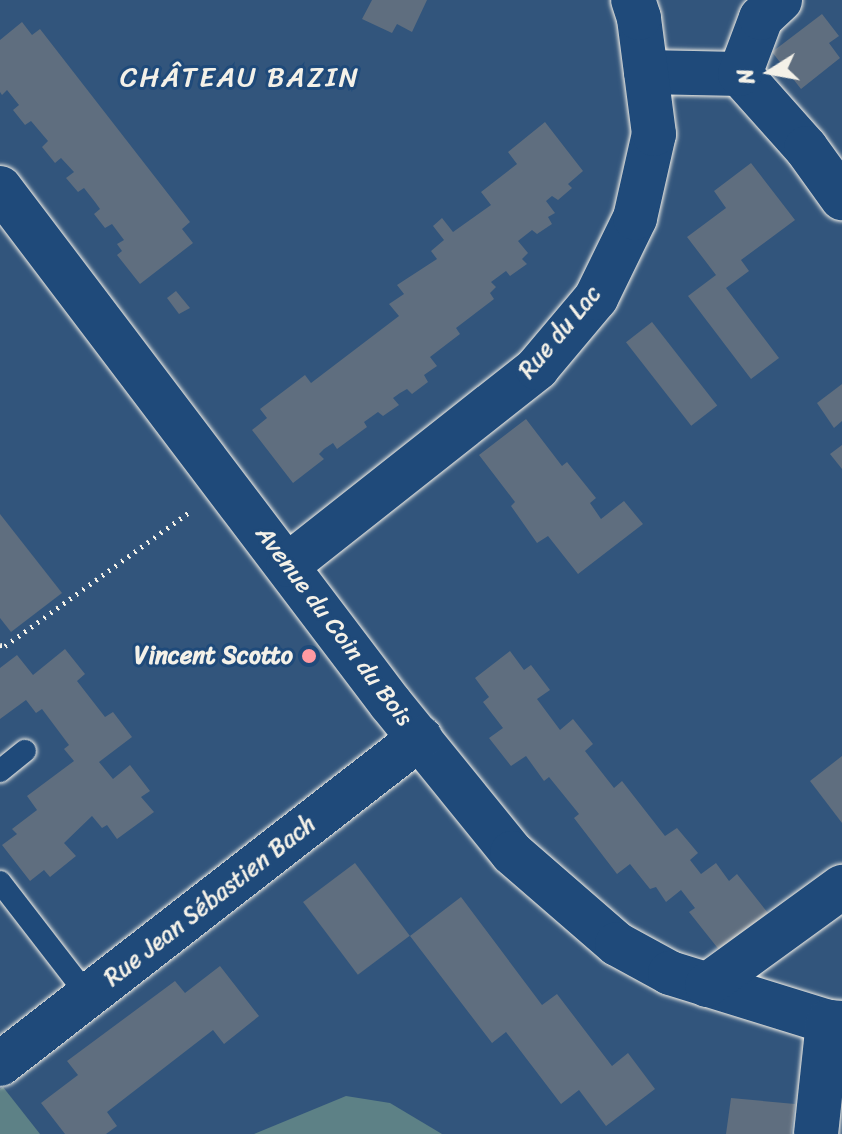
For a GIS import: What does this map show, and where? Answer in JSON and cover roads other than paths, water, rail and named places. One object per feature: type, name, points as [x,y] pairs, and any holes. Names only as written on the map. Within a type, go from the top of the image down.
[{"type":"street","name":"Rue du Lac","points":[[288,565],[537,368],[596,298],[635,218],[654,134],[639,18],[633,0]]},
{"type":"street","points":[[740,74],[761,18],[780,0]]},
{"type":"street","points":[[646,72],[740,74],[806,148],[842,198]]},
{"type":"street","name":"Avenue du Coin du Bois","points":[[5,205],[512,853],[617,944],[670,973],[835,1022]]},
{"type":"street","name":"Rue Jean Sébastien Bach","points":[[0,1064],[420,738]]},
{"type":"street","points":[[707,985],[842,887]]},
{"type":"street","points":[[816,1134],[835,1022]]},
{"type":"lane","points":[[0,771],[25,751]]},
{"type":"lane","points":[[0,882],[88,996]]},
{"type":"place","name":"Vincent Scotto","points":[[309,656]]},
{"type":"district","name":"CHÂTEAU BAZIN","points":[[240,77]]}]
